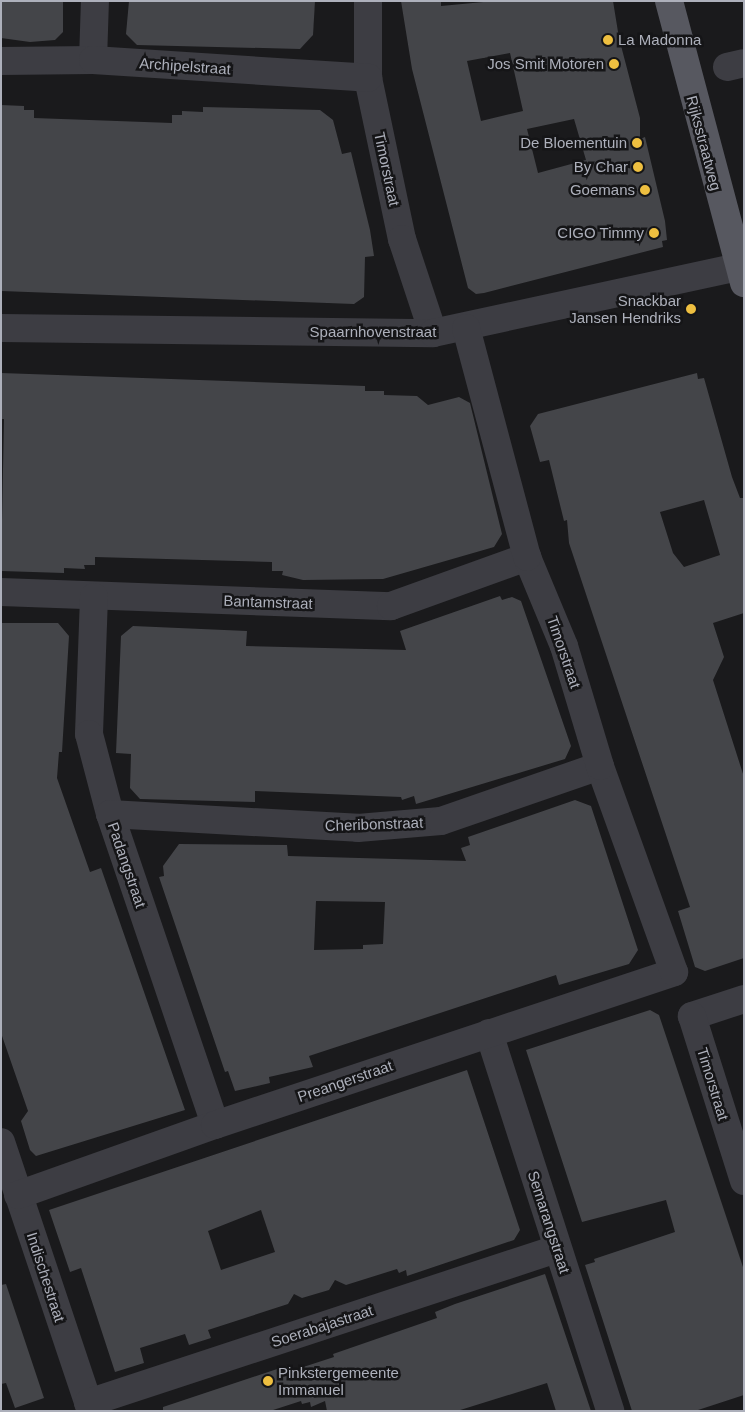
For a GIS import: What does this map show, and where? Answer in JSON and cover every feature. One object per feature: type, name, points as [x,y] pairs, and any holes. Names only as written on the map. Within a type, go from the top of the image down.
[{"type":"main road","name":"Rijksstraatweg","points":[[668,1],[741,275]]},
{"type":"street","points":[[93,60],[95,1]]},
{"type":"street","name":"Timorstraat","points":[[368,1],[368,78],[402,239],[433,333]]},
{"type":"street","name":"Archipelstraat","points":[[1,61],[93,60],[368,78]]},
{"type":"street","name":"Spaarnhovenstraat","points":[[1,328],[433,333],[741,275]]},
{"type":"street","name":"Timorstraat","points":[[466,328],[527,557],[564,646],[600,766],[674,972]]},
{"type":"street","name":"Bantamstraat","points":[[1,592],[391,606],[527,557]]},
{"type":"street","name":"Padangstraat","points":[[94,596],[89,734],[110,814],[215,1125]]},
{"type":"street","name":"Cheribonstraat","points":[[110,814],[358,828],[441,821],[600,766]]},
{"type":"street","name":"Preangerstraat","points":[[18,1195],[215,1125],[674,972]]},
{"type":"street","name":"Timorstraat","points":[[744,999],[692,1016],[744,1181]]},
{"type":"street","name":"Semarangstraat","points":[[489,1033],[610,1411]]},
{"type":"street","name":"Indischestraat","points":[[1,1142],[89,1407]]},
{"type":"street","name":"Soerabajastraat","points":[[89,1407],[557,1249]]},
{"type":"building","points":[[1,1],[63,1],[63,32],[55,40],[30,42],[1,38]]},
{"type":"building","points":[[129,1],[315,1],[313,35],[300,49],[137,45],[126,34]]},
{"type":"building","points":[[401,1],[441,1],[441,6],[494,1],[613,1],[619,38],[640,118],[640,139],[645,137],[665,221],[667,240],[662,241],[663,247],[476,294],[468,288],[412,69]],"holes":[[[510,53],[523,111],[481,121],[467,61]],[[574,119],[586,160],[538,173],[527,129]]]},
{"type":"building","points":[[1,105],[24,106],[24,110],[34,110],[34,118],[172,123],[172,115],[182,115],[182,111],[203,112],[203,107],[320,110],[333,120],[342,154],[351,152],[370,230],[374,256],[365,257],[364,297],[354,304],[1,291]]},
{"type":"building","points":[[1,373],[365,386],[365,391],[384,391],[384,395],[417,396],[428,405],[459,397],[470,403],[502,534],[494,547],[383,579],[303,580],[282,575],[283,571],[272,571],[272,562],[95,557],[95,565],[84,565],[85,569],[64,568],[64,573],[1,571],[4,419],[1,419]]},
{"type":"building","points":[[697,373],[698,379],[704,378],[732,477],[740,498],[744,498],[744,613],[713,623],[724,657],[713,680],[744,777],[744,958],[705,971],[695,967],[678,911],[690,907],[569,543],[567,520],[564,521],[549,460],[540,462],[530,426],[538,414]],"holes":[[[704,500],[720,555],[684,567],[673,553],[660,512]]]},
{"type":"building","points":[[500,596],[502,600],[512,597],[521,601],[571,746],[565,759],[416,804],[414,796],[402,800],[401,797],[255,791],[255,802],[140,799],[130,788],[131,754],[116,753],[121,636],[133,626],[247,631],[246,646],[406,650],[400,631]]},
{"type":"building","points":[[1,623],[58,623],[69,636],[62,752],[59,752],[57,778],[90,872],[101,868],[185,1110],[36,1156],[30,1150],[21,1121],[28,1111],[1,1033]]},
{"type":"building","points":[[575,800],[591,806],[638,950],[629,964],[559,985],[556,975],[309,1056],[313,1067],[269,1077],[270,1083],[235,1091],[228,1071],[225,1072],[159,877],[164,876],[163,866],[179,844],[287,845],[288,856],[466,861],[461,848],[470,845],[468,837]],"holes":[[[316,901],[385,902],[383,944],[363,945],[363,949],[314,950]]]},
{"type":"building","points":[[650,1010],[659,1015],[744,1270],[744,1395],[695,1411],[632,1411],[585,1265],[595,1262],[594,1259],[675,1232],[666,1200],[582,1222],[526,1050]]},
{"type":"building","points":[[467,1070],[520,1230],[514,1240],[407,1276],[406,1270],[399,1273],[397,1269],[346,1285],[335,1280],[329,1290],[302,1298],[294,1294],[288,1304],[208,1330],[211,1338],[189,1345],[185,1334],[140,1348],[144,1363],[115,1372],[81,1268],[70,1272],[49,1210]],"holes":[[[261,1210],[275,1252],[221,1270],[208,1231]]]},
{"type":"building","points":[[545,1274],[591,1411],[556,1411],[547,1383],[457,1411],[327,1411],[325,1401],[311,1407],[310,1402],[302,1404],[301,1401],[270,1411],[163,1411],[163,1407],[289,1365],[291,1371],[334,1357],[333,1354],[437,1318],[435,1312],[455,1304]]},
{"type":"building","points":[[6,1284],[44,1398],[15,1408],[6,1383],[1,1384],[1,1285]]},
{"type":"place","name":"La Madonna","points":[[608,40]]},
{"type":"place","name":"Jos Smit Motoren","points":[[614,64]]},
{"type":"place","name":"De Bloementuin","points":[[637,143]]},
{"type":"place","name":"By Char","points":[[638,167]]},
{"type":"place","name":"Goemans","points":[[645,190]]},
{"type":"place","name":"CIGO Timmy","points":[[654,233]]},
{"type":"place","name":"Snackbar Jansen Hendriks","points":[[691,309]]},
{"type":"place","name":"Pinkstergemeente Immanuel","points":[[268,1381]]}]
